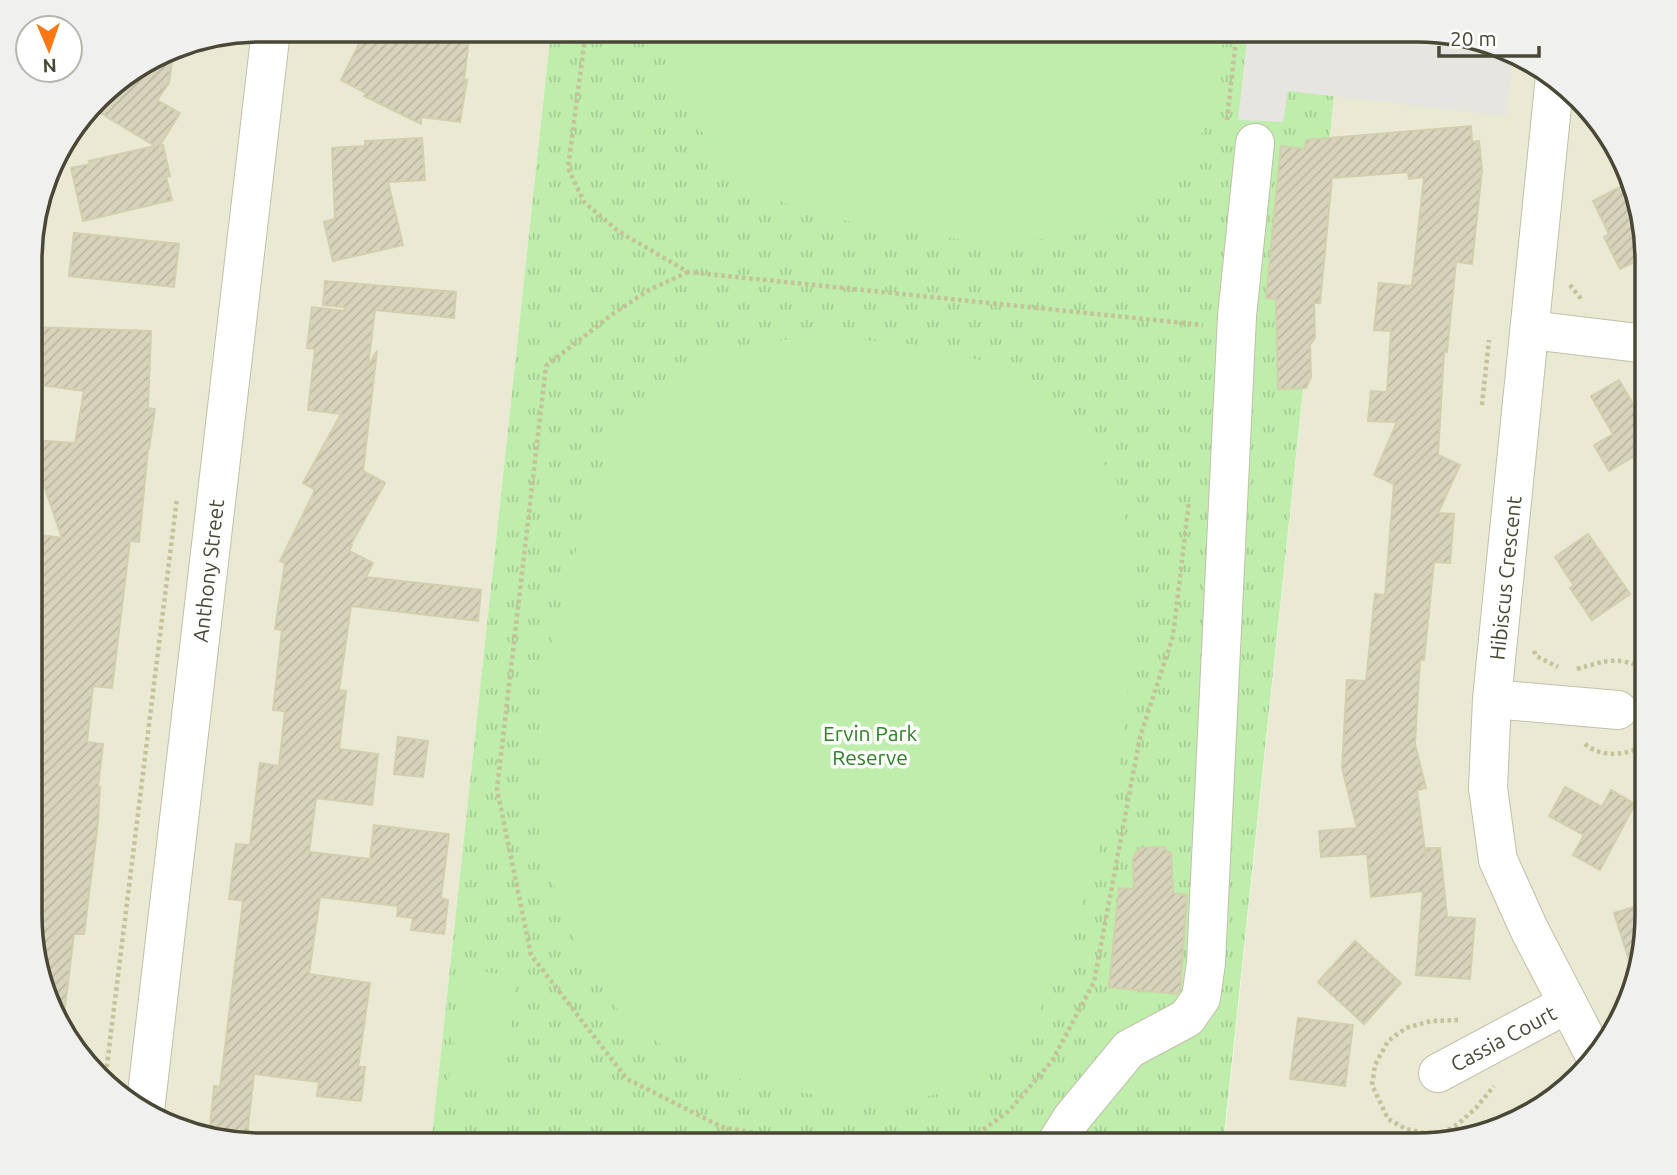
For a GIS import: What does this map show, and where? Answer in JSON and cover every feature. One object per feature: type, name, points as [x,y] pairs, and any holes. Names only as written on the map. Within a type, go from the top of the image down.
[{"type":"street","name":"Anthony Street","points":[[146,1101],[270,42]]},
{"type":"street","name":"Hibiscus Crescent","points":[[1554,90],[1492,699],[1488,789],[1498,860],[1529,929],[1590,1047]]},
{"type":"street","points":[[1063,1133],[1129,1049],[1163,1028],[1186,1018],[1201,998],[1206,963],[1237,316],[1255,143]]},
{"type":"street","points":[[1530,330],[1635,343]]},
{"type":"street","points":[[1492,699],[1618,710]]},
{"type":"street","name":"Cassia Court","points":[[1438,1073],[1567,1004]]},
{"type":"path","points":[[584,42],[568,168],[584,202],[618,231],[688,272],[1204,325],[1203,338]]},
{"type":"path","points":[[688,272],[649,290],[614,313],[546,366],[496,789],[531,955],[627,1079],[722,1127],[755,1133]]},
{"type":"path","points":[[1566,279],[1583,301]]},
{"type":"path","points":[[106,1069],[178,489]]},
{"type":"path","points":[[978,1133],[1009,1111],[1052,1061],[1094,982],[1140,737],[1173,636],[1189,499]]},
{"type":"path","points":[[1532,647],[1536,656],[1557,666],[1578,669],[1608,659],[1635,664]]},
{"type":"path","points":[[1584,743],[1594,752],[1609,755],[1635,747]]},
{"type":"shaded area","points":[[246,42],[550,42],[432,1133],[246,1133],[190,1121],[151,1104],[127,1088],[87,1048],[59,998],[46,957],[42,929],[42,260],[49,204],[71,151],[96,116],[116,96],[151,71],[190,54]]},
{"type":"shaded area","points":[[1247,42],[1431,42],[1473,49],[1513,65],[1506,116],[1288,91],[1283,122],[1238,120]]},
{"type":"shaded area","points":[[1340,42],[1431,42],[1473,49],[1526,71],[1550,87],[1571,106],[1590,127],[1612,164],[1631,218],[1635,246],[1635,929],[1631,957],[1612,1011],[1590,1048],[1561,1079],[1513,1110],[1473,1126],[1445,1131],[1225,1133]]},
{"type":"green space","name":"Ervin Park Reserve","points":[[550,42],[1340,42],[1224,1133],[432,1133]]},
{"type":"green space","points":[[663,42],[1223,42],[1206,126],[1179,172],[1138,213],[1080,235],[1025,241],[964,240],[888,229],[808,213],[755,191],[722,161],[693,119],[668,65]]},
{"type":"green space","points":[[817,336],[918,345],[1011,368],[1069,418],[1117,481],[1139,579],[1116,794],[1064,958],[1037,1017],[995,1067],[958,1089],[905,1102],[855,1101],[767,1087],[700,1067],[630,1026],[583,959],[548,870],[538,785],[553,635],[593,487],[624,418],[671,376],[736,346]]},
{"type":"green space","points":[[463,969],[517,976],[503,1094],[448,1087]]},
{"type":"building","points":[[360,42],[469,42],[464,81],[467,80],[460,122],[421,117],[421,124],[364,96],[366,93],[341,80]]},
{"type":"building","points":[[172,62],[169,83],[157,100],[180,113],[160,145],[163,145],[170,176],[166,177],[172,200],[83,221],[71,168],[90,164],[89,161],[155,146],[99,113],[139,79]]},
{"type":"building","points":[[1471,126],[1472,142],[1479,141],[1482,170],[1472,264],[1456,262],[1447,352],[1444,352],[1438,455],[1460,465],[1438,513],[1454,514],[1450,563],[1434,562],[1424,660],[1420,660],[1415,744],[1426,788],[1417,790],[1426,858],[1427,848],[1440,848],[1447,917],[1475,919],[1470,979],[1416,975],[1423,891],[1371,897],[1367,854],[1321,857],[1319,831],[1357,828],[1342,768],[1347,680],[1366,681],[1375,594],[1385,595],[1394,484],[1374,475],[1397,422],[1368,421],[1371,391],[1387,392],[1391,331],[1374,330],[1379,283],[1412,286],[1424,177],[1409,179],[1408,172],[1332,178],[1320,303],[1314,303],[1315,338],[1310,345],[1311,377],[1306,388],[1278,389],[1276,299],[1266,298],[1281,146],[1305,149],[1306,140]]},
{"type":"building","points":[[422,138],[425,180],[388,182],[403,245],[333,261],[324,222],[335,219],[332,148],[365,146],[365,141]]},
{"type":"building","points":[[1621,186],[1631,218],[1635,262],[1620,269],[1604,237],[1609,234],[1593,201]]},
{"type":"building","points":[[74,233],[179,244],[174,287],[69,276]]},
{"type":"building","points":[[325,281],[456,292],[454,318],[375,310],[368,366],[377,351],[363,471],[385,483],[349,551],[373,563],[366,577],[481,590],[478,621],[351,606],[339,690],[346,691],[339,749],[378,754],[372,805],[316,798],[309,852],[370,859],[374,825],[449,834],[441,898],[448,900],[444,934],[411,930],[413,918],[397,916],[398,906],[320,897],[309,974],[370,983],[358,1067],[365,1067],[361,1101],[317,1096],[319,1082],[254,1074],[246,1133],[210,1127],[214,1086],[220,1087],[243,901],[229,899],[236,844],[250,845],[260,763],[279,766],[285,711],[273,710],[282,630],[275,629],[285,563],[280,561],[315,490],[303,483],[341,414],[308,410],[315,349],[307,348],[312,307],[345,311],[344,307],[323,305]]},
{"type":"building","points":[[42,327],[151,331],[148,408],[155,409],[148,449],[139,542],[130,541],[112,688],[93,686],[87,742],[103,744],[98,787],[98,822],[84,934],[74,934],[65,1010],[49,971],[42,929],[42,535],[62,538],[42,480],[42,441],[75,443],[84,391],[42,385]]},
{"type":"building","points":[[1619,380],[1635,407],[1635,456],[1609,471],[1594,445],[1613,434],[1591,396]]},
{"type":"building","points":[[1588,534],[1630,594],[1592,620],[1570,588],[1574,586],[1555,557]]},
{"type":"building","points":[[398,737],[428,741],[423,777],[394,774]]},
{"type":"building","points":[[1565,787],[1602,807],[1611,790],[1635,804],[1600,870],[1573,855],[1584,835],[1549,816]]},
{"type":"building","points":[[1165,847],[1166,851],[1171,853],[1173,893],[1187,895],[1180,990],[1177,994],[1109,987],[1119,888],[1134,889],[1133,859],[1139,848]]},
{"type":"building","points":[[1635,907],[1635,929],[1630,962],[1614,913]]},
{"type":"building","points":[[1355,941],[1401,983],[1364,1024],[1318,982]]},
{"type":"building","points":[[1298,1018],[1353,1025],[1345,1086],[1290,1079]]}]
